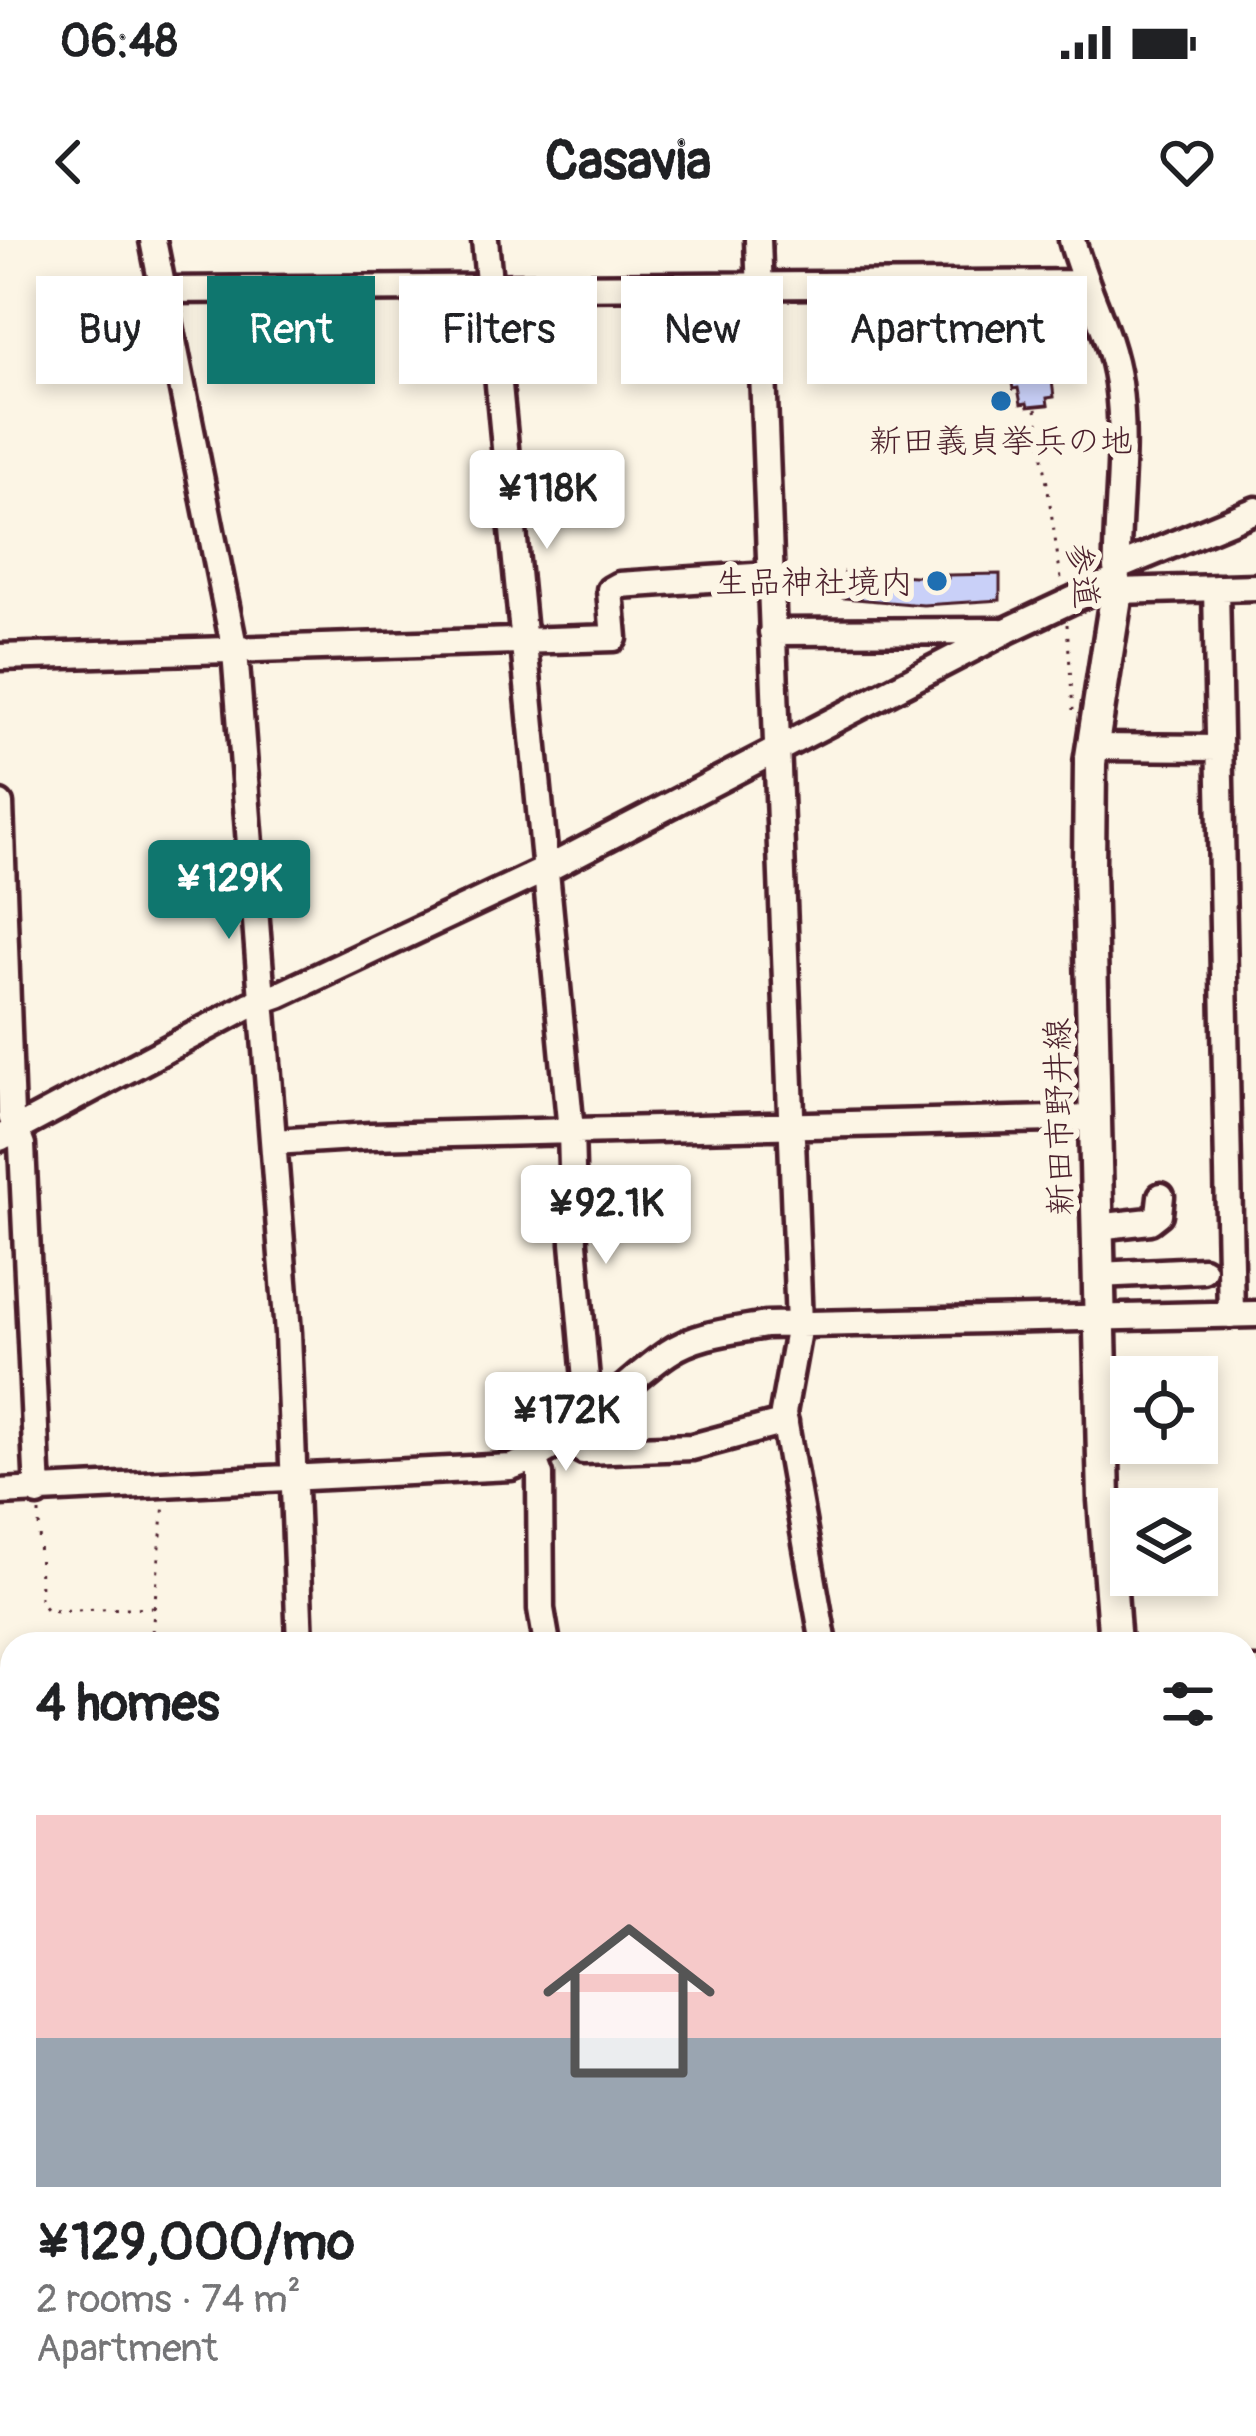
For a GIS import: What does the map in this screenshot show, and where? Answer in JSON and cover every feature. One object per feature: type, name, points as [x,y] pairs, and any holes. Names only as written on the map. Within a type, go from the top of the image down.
[{"type":"main road","name":"新田市野井線","points":[[1114,1632],[1104,1500],[1089,868],[1093,747],[1117,579]]},
{"type":"street","points":[[153,240],[162,276]]},
{"type":"street","points":[[485,240],[488,276]]},
{"type":"street","points":[[758,240],[759,276]]},
{"type":"street","points":[[1072,240],[1084,276]]},
{"type":"street","points":[[1087,286],[1112,350],[1121,412],[1117,579]]},
{"type":"street","points":[[183,290],[399,289]]},
{"type":"street","points":[[183,383],[235,650],[274,1142],[300,1632]]},
{"type":"street","points":[[499,384],[571,1131],[574,1243],[588,1402],[595,1417]]},
{"type":"street","points":[[762,384],[799,1324],[784,1422],[822,1632]]},
{"type":"street","points":[[12,1138],[264,1000],[548,868],[1008,631],[1256,510]]},
{"type":"street","points":[[0,657],[614,638],[610,590],[619,585],[769,575]]},
{"type":"street","points":[[1117,579],[1256,587]]},
{"type":"street","points":[[0,1492],[511,1467],[566,1439],[669,1352],[709,1335],[766,1325],[1244,1314],[1216,588]]},
{"type":"street","points":[[772,632],[1008,631]]},
{"type":"street","points":[[1093,747],[1219,748]]},
{"type":"street","points":[[0,805],[10,1116],[38,1492]]},
{"type":"street","points":[[274,1142],[1094,1118]]},
{"type":"street","points":[[1097,1227],[1150,1221],[1159,1214],[1161,1196]]},
{"type":"street","points":[[1098,1275],[1203,1270]]},
{"type":"street","points":[[566,1439],[583,1451],[692,1447],[784,1422]]},
{"type":"street","points":[[534,1459],[540,1475],[545,1632]]},
{"type":"path","name":"参道","points":[[1036,409],[1065,603],[1074,716]]},
{"type":"path","points":[[153,1632],[166,1483]]},
{"type":"path","points":[[38,1492],[40,1602],[48,1611],[155,1607]]},
{"type":"building","points":[[1012,384],[1052,384],[1054,397],[1047,398],[1048,405],[1028,407],[1021,404],[1018,388],[1013,389]]},
{"type":"building","points":[[845,572],[948,578],[1000,574],[1000,600],[923,605],[843,598]]},
{"type":"place","name":"新田義貞挙兵の地","points":[[1001,401]]},
{"type":"place","name":"生品神社境内","points":[[937,581]]}]
